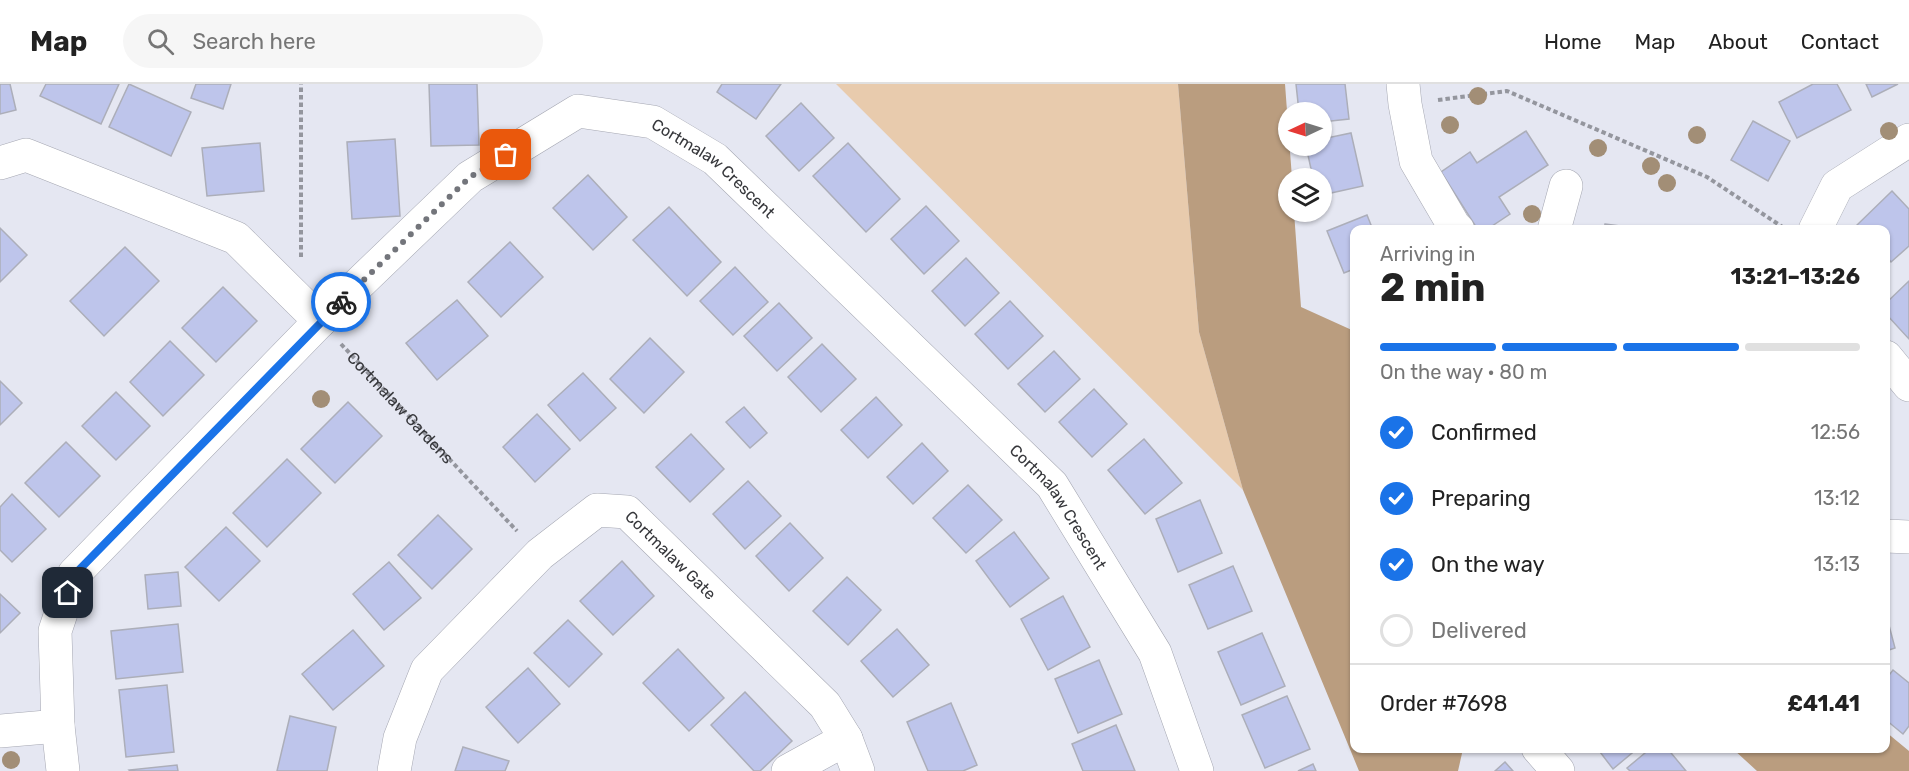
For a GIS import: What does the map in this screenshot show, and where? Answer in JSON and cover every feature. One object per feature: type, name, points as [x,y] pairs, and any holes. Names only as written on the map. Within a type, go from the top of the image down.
[{"type":"street","points":[[1404,94],[1416,161],[1453,225]]},
{"type":"street","name":"Cortmalaw Crescent","points":[[63,771],[58,726],[55,631],[75,574],[311,312],[470,177],[578,111],[653,122],[715,159],[1052,485],[1155,653],[1197,771]]},
{"type":"street","points":[[1818,225],[1837,186],[1909,140]]},
{"type":"street","points":[[0,162],[26,155],[236,238],[311,312]]},
{"type":"street","points":[[1555,225],[1566,186]]},
{"type":"street","points":[[1890,362],[1909,385]]},
{"type":"street","name":"Cortmalaw Gate","points":[[394,771],[400,738],[427,670],[540,554],[597,510],[627,512],[825,705],[846,740],[858,771]]},
{"type":"street","points":[[1890,536],[1909,537]]},
{"type":"street","points":[[0,731],[58,726]]},
{"type":"street","points":[[788,771],[846,740]]},
{"type":"street","points":[[1542,753],[1558,771]]},
{"type":"path","points":[[301,84],[311,312]]},
{"type":"path","points":[[1404,94],[1507,91],[1707,177],[1779,225]]},
{"type":"path","name":"Cortmalaw Gardens","points":[[311,312],[540,554]]},
{"type":"shaded area","points":[[836,84],[1178,84],[1199,332],[1243,490]]},
{"type":"shaded area","points":[[1178,84],[1285,84],[1286,102],[1278,102],[1278,156],[1290,156],[1291,168],[1278,168],[1278,222],[1295,222],[1301,307],[1350,329],[1350,749],[1243,490],[1199,332]]},
{"type":"shaded area","points":[[1890,735],[1909,751],[1909,771],[1757,771],[1737,753],[1890,753]]},
{"type":"shaded area","points":[[1352,753],[1462,753],[1458,771],[1359,771]]},
{"type":"building","points":[[0,84],[10,84],[16,110],[0,114]]},
{"type":"building","points":[[46,84],[119,84],[101,124],[40,96]]},
{"type":"building","points":[[129,84],[191,112],[171,156],[109,127]]},
{"type":"building","points":[[196,84],[231,84],[223,109],[191,98]]},
{"type":"building","points":[[429,84],[477,84],[479,145],[431,146]]},
{"type":"building","points":[[722,84],[781,84],[756,119],[717,92]]},
{"type":"building","points":[[1296,84],[1345,84],[1349,119],[1332,121],[1332,102],[1298,102]]},
{"type":"building","points":[[1813,84],[1837,84],[1851,110],[1797,138],[1779,102]]},
{"type":"building","points":[[1866,84],[1898,84],[1872,97]]},
{"type":"building","points":[[801,103],[834,138],[799,171],[766,136]]},
{"type":"building","points":[[1753,121],[1790,141],[1768,181],[1731,160]]},
{"type":"building","points":[[1526,131],[1548,165],[1499,197],[1510,214],[1494,225],[1475,225],[1441,172],[1470,152],[1477,163]]},
{"type":"building","points":[[1351,133],[1363,186],[1332,193],[1332,168],[1311,168],[1308,156],[1332,156],[1332,137]]},
{"type":"building","points":[[395,139],[400,216],[352,219],[347,142]]},
{"type":"building","points":[[260,143],[264,191],[207,196],[202,148]]},
{"type":"building","points":[[848,143],[900,199],[866,232],[813,176]]},
{"type":"building","points":[[588,175],[627,217],[593,250],[553,208]]},
{"type":"building","points":[[1892,191],[1909,209],[1909,246],[1891,262],[1890,225],[1857,225]]},
{"type":"building","points":[[926,206],[959,241],[924,274],[891,239]]},
{"type":"building","points":[[669,207],[721,262],[687,296],[633,240]]},
{"type":"building","points":[[1367,215],[1371,225],[1350,225],[1350,271],[1344,273],[1327,231]]},
{"type":"building","points":[[0,228],[27,255],[0,282]]},
{"type":"building","points":[[510,242],[543,277],[501,317],[468,282]]},
{"type":"building","points":[[125,247],[159,281],[104,336],[70,301]]},
{"type":"building","points":[[966,258],[999,293],[965,326],[932,291]]},
{"type":"building","points":[[735,267],[768,302],[733,335],[700,301]]},
{"type":"building","points":[[1909,281],[1909,339],[1890,318],[1890,299]]},
{"type":"building","points":[[223,287],[257,321],[216,362],[182,328]]},
{"type":"building","points":[[457,300],[488,336],[437,380],[406,343]]},
{"type":"building","points":[[1010,301],[1043,336],[1008,369],[975,334]]},
{"type":"building","points":[[779,303],[812,338],[777,371],[744,336]]},
{"type":"building","points":[[650,338],[684,372],[644,413],[610,379]]},
{"type":"building","points":[[170,341],[204,375],[163,416],[130,382]]},
{"type":"building","points":[[822,344],[856,379],[821,412],[788,377]]},
{"type":"building","points":[[1054,351],[1080,379],[1045,412],[1018,384]]},
{"type":"building","points":[[583,373],[616,408],[580,441],[548,405]]},
{"type":"building","points":[[0,381],[22,403],[0,425]]},
{"type":"building","points":[[1094,389],[1127,424],[1092,457],[1059,422]]},
{"type":"building","points":[[116,392],[150,426],[116,460],[82,426]]},
{"type":"building","points":[[876,397],[902,425],[868,458],[841,430]]},
{"type":"building","points":[[348,402],[382,436],[335,483],[301,449]]},
{"type":"building","points":[[744,407],[767,433],[750,448],[726,422]]},
{"type":"building","points":[[537,414],[570,449],[535,482],[503,447]]},
{"type":"building","points":[[691,434],[724,469],[690,502],[656,467]]},
{"type":"building","points":[[1144,439],[1182,483],[1145,514],[1108,470]]},
{"type":"building","points":[[66,442],[100,476],[59,517],[25,483]]},
{"type":"building","points":[[922,443],[948,471],[913,504],[887,477]]},
{"type":"building","points":[[287,459],[321,493],[267,547],[233,513]]},
{"type":"building","points":[[748,481],[781,516],[745,549],[713,514]]},
{"type":"building","points":[[968,485],[1002,520],[966,553],[933,518]]},
{"type":"building","points":[[12,494],[46,529],[12,562],[0,550],[0,507]]},
{"type":"building","points":[[1200,500],[1222,553],[1178,572],[1156,519]]},
{"type":"building","points":[[438,515],[472,549],[432,589],[398,555]]},
{"type":"building","points":[[790,523],[823,558],[789,591],[756,556]]},
{"type":"building","points":[[226,527],[260,561],[219,601],[185,567]]},
{"type":"building","points":[[1014,532],[1049,578],[1010,607],[976,561]]},
{"type":"building","points":[[622,561],[654,596],[613,635],[580,601]]},
{"type":"building","points":[[389,562],[421,598],[384,630],[353,594]]},
{"type":"building","points":[[1233,566],[1252,611],[1208,629],[1189,585]]},
{"type":"building","points":[[178,572],[181,606],[148,609],[145,575]]},
{"type":"building","points":[[847,577],[881,610],[848,645],[813,611]]},
{"type":"building","points":[[0,594],[20,613],[0,633]]},
{"type":"building","points":[[1063,596],[1090,647],[1048,670],[1021,619]]},
{"type":"building","points":[[568,620],[602,654],[569,687],[534,653]]},
{"type":"building","points":[[178,624],[183,672],[116,679],[111,631]]},
{"type":"building","points":[[897,629],[929,665],[893,697],[861,661]]},
{"type":"building","points":[[1890,629],[1895,648],[1890,650]]},
{"type":"building","points":[[353,630],[384,666],[333,710],[302,674]]},
{"type":"building","points":[[1262,633],[1285,686],[1241,705],[1218,652]]},
{"type":"building","points":[[678,649],[724,698],[689,731],[643,683]]},
{"type":"building","points":[[1099,660],[1122,714],[1078,733],[1055,679]]},
{"type":"building","points":[[528,668],[560,704],[518,743],[486,707]]},
{"type":"building","points":[[1893,670],[1909,683],[1909,726],[1903,734],[1890,723],[1890,674]]},
{"type":"building","points":[[167,685],[174,752],[126,757],[119,690]]},
{"type":"building","points":[[745,692],[792,741],[760,771],[754,771],[711,725]]},
{"type":"building","points":[[1287,696],[1310,749],[1265,768],[1242,715]]},
{"type":"building","points":[[951,703],[977,765],[963,771],[928,771],[907,722]]},
{"type":"building","points":[[290,716],[336,727],[327,771],[277,771]]},
{"type":"building","points":[[1116,725],[1135,771],[1083,771],[1072,744]]},
{"type":"building","points":[[463,747],[509,761],[505,771],[455,771]]},
{"type":"building","points":[[1601,753],[1632,753],[1613,769]]},
{"type":"building","points":[[1645,753],[1671,753],[1686,771],[1630,771],[1627,768]]},
{"type":"building","points":[[1505,762],[1513,771],[1495,771]]},
{"type":"building","points":[[1313,764],[1316,771],[1298,771]]},
{"type":"building","points":[[177,765],[178,771],[129,770]]},
{"type":"way so far","points":[[341,302],[470,177],[506,155]]},
{"type":"route","points":[[68,593],[75,574],[341,302]]}]
